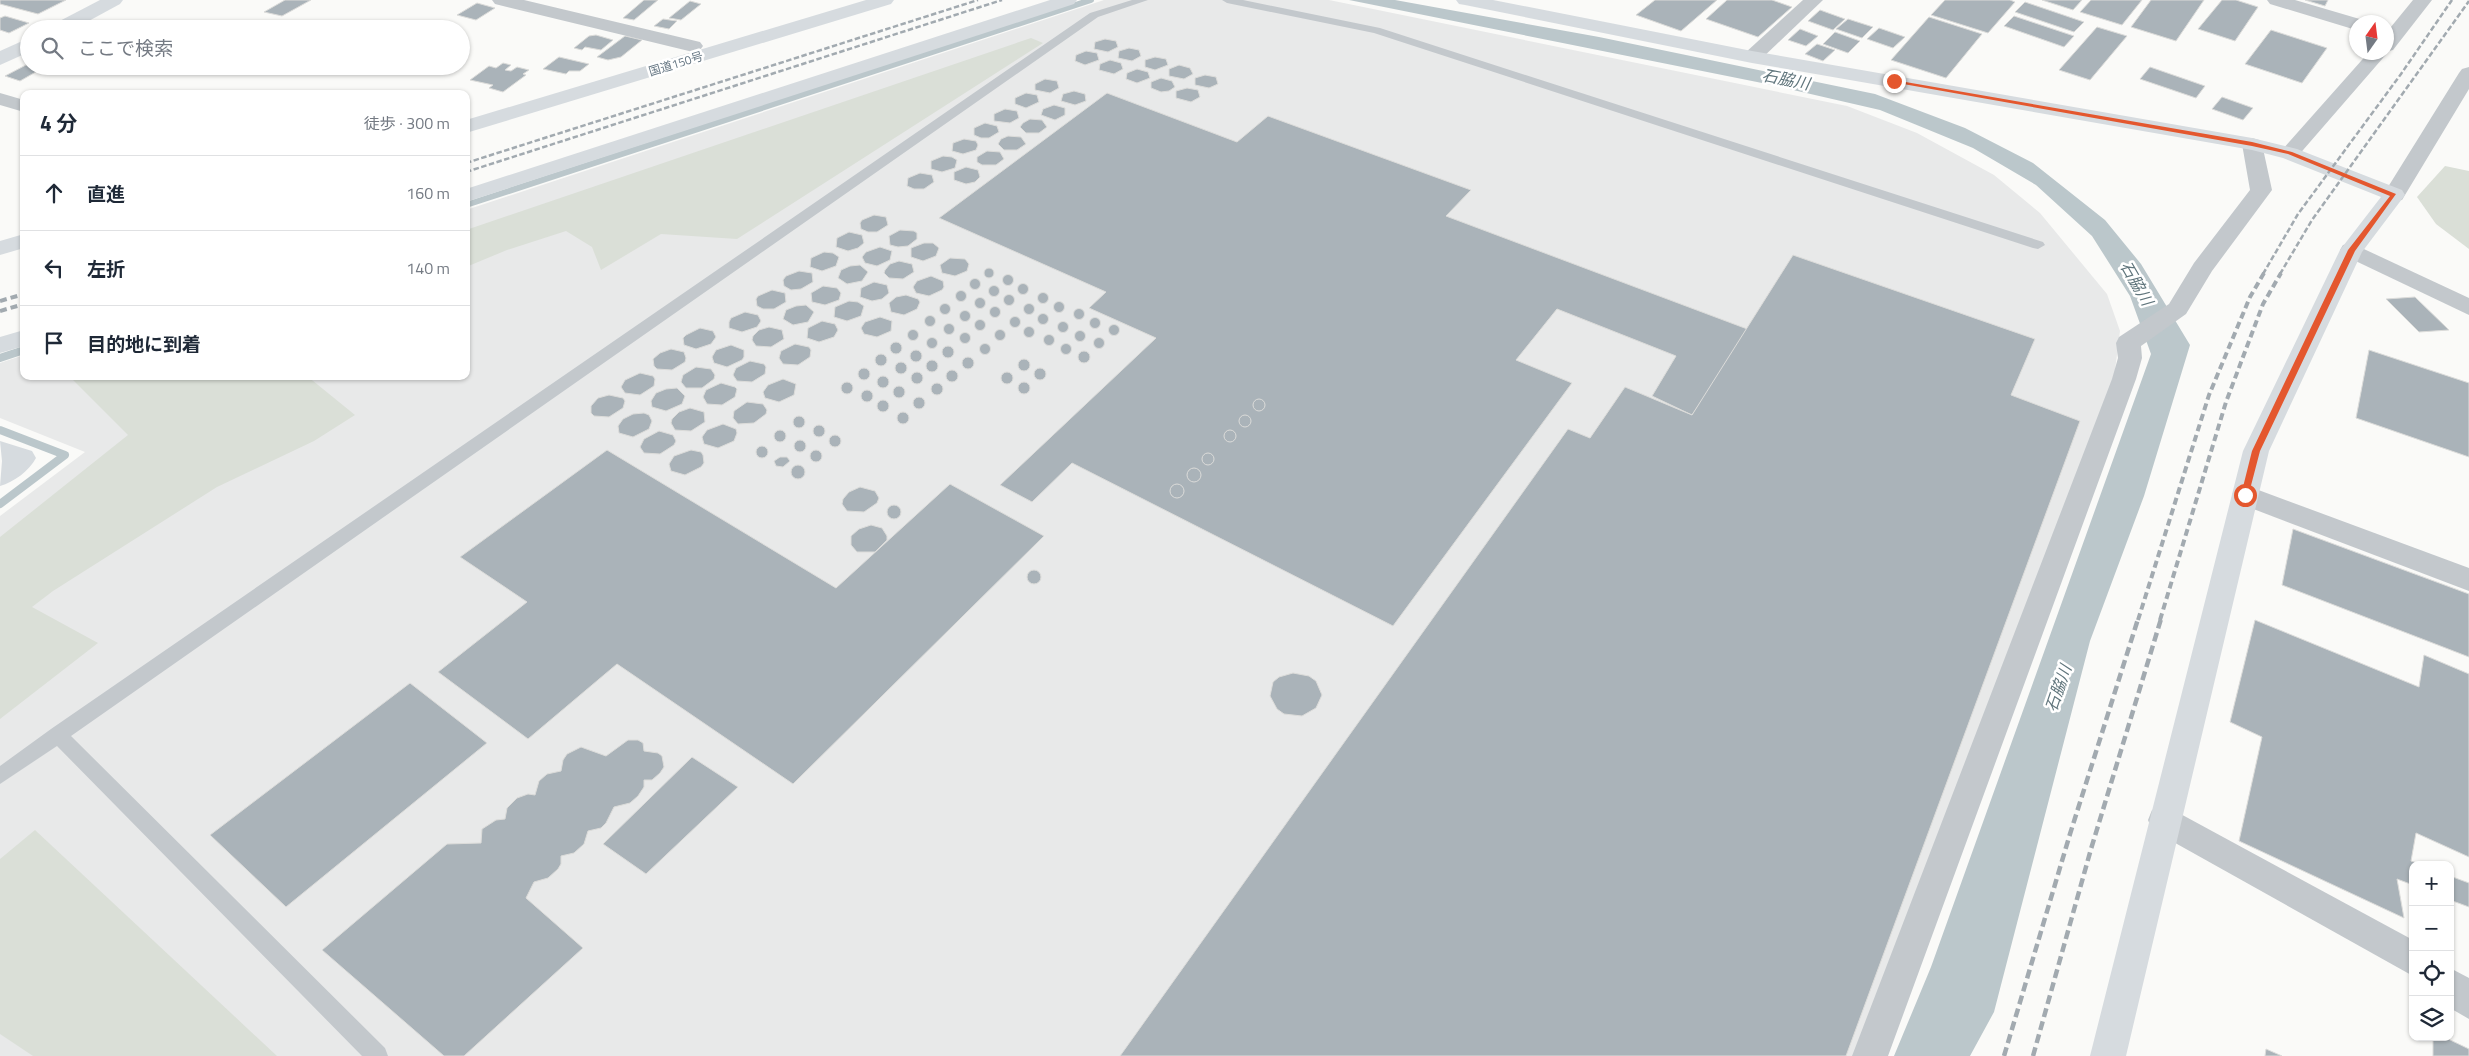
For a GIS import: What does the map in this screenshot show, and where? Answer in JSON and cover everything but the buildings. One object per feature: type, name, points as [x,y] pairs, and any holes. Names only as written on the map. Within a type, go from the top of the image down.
[{"type":"main road","points":[[76,20],[114,0]]},
{"type":"main road","name":"国道150号","points":[[470,114],[843,0]]},
{"type":"main road","name":"国道150号","points":[[470,127],[885,0]]},
{"type":"main road","points":[[470,195],[1068,0]]},
{"type":"main road","points":[[1464,0],[1752,56],[2252,144],[2290,153],[2394,195],[2351,250],[2256,451],[2164,820],[2108,1056]]},
{"type":"main road","points":[[0,59],[20,49]]},
{"type":"main road","points":[[0,248],[20,242]]},
{"type":"main road","points":[[0,263],[20,257]]},
{"type":"main road","points":[[0,346],[20,339]]},
{"type":"main road","points":[[0,450],[23,458],[0,476]]},
{"type":"street","points":[[501,0],[693,46]]},
{"type":"street","points":[[2276,0],[2349,22]]},
{"type":"street","points":[[2394,33],[2422,0]]},
{"type":"street","points":[[1752,56],[1805,2]]},
{"type":"street","points":[[2290,153],[2373,60]]},
{"type":"street","points":[[2394,195],[2469,73]]},
{"type":"street","points":[[0,99],[20,105]]},
{"type":"street","points":[[1870,1056],[2124,379],[2130,358],[2128,344],[2178,310],[2202,268],[2261,190],[2252,144]]},
{"type":"street","points":[[2351,250],[2469,307]]},
{"type":"street","points":[[2245,495],[2469,580]]},
{"type":"street","points":[[2164,820],[2409,957]]},
{"type":"street","points":[[2454,988],[2469,1001]]},
{"type":"lane","points":[[0,776],[1094,15],[1144,0]]},
{"type":"lane","points":[[1227,0],[1376,30],[2038,245]]},
{"type":"lane","points":[[58,735],[377,1056]]},
{"type":"shaded area","points":[[1104,0],[1329,0],[1847,106],[1917,133],[1994,175],[2040,213],[2107,294],[2120,331],[2114,378],[1855,1056],[0,1056],[0,516],[85,452],[0,418],[0,363],[20,356],[20,380],[470,380],[470,209]]},
{"type":"shaded area","points":[[1031,38],[1043,43],[737,239],[661,234],[601,270],[592,247],[566,231],[507,250],[470,265],[470,229]]},
{"type":"shaded area","points":[[2445,166],[2469,171],[2469,249],[2436,224],[2417,197]]},
{"type":"shaded area","points":[[73,380],[312,380],[355,415],[314,441],[217,487],[53,591],[32,607],[98,643],[0,719],[0,537],[128,435]]},
{"type":"shaded area","points":[[35,830],[277,1056],[33,1056],[0,1034],[0,859]]},
{"type":"water","name":"石脇川","points":[[1349,0],[1395,0],[1599,37],[1875,94],[1965,128],[2033,163],[2105,220],[2141,264],[2190,345],[2144,496],[2090,641],[1994,1012],[1970,1056],[1894,1056],[1931,967],[2151,354],[2130,296],[2092,236],[2036,185],[1973,148],[1880,110],[1772,85]]},
{"type":"waterway","points":[[470,204],[1091,0]]},
{"type":"waterway","points":[[0,358],[20,351]]},
{"type":"waterway","points":[[0,430],[65,455],[0,504]]},
{"type":"railway","points":[[470,162],[978,0]]},
{"type":"railway","points":[[470,171],[1002,0]]},
{"type":"railway","points":[[2263,274],[2298,214],[2401,74],[2452,0]]},
{"type":"railway","points":[[2280,274],[2312,220],[2469,1]]},
{"type":"railway","points":[[2138,620],[2209,395],[2250,297],[2264,273]]},
{"type":"railway","points":[[2160,620],[2226,402],[2263,304],[2281,273]]},
{"type":"railway","points":[[0,301],[20,295]]},
{"type":"railway","points":[[0,311],[20,305]]},
{"type":"railway","points":[[2004,1056],[2070,834],[2138,619]]},
{"type":"railway","points":[[2033,1056],[2091,849],[2161,619]]},
{"type":"route","points":[[1894,81],[2252,144],[2290,153],[2394,195],[2351,250],[2256,451],[2245,495]]}]
